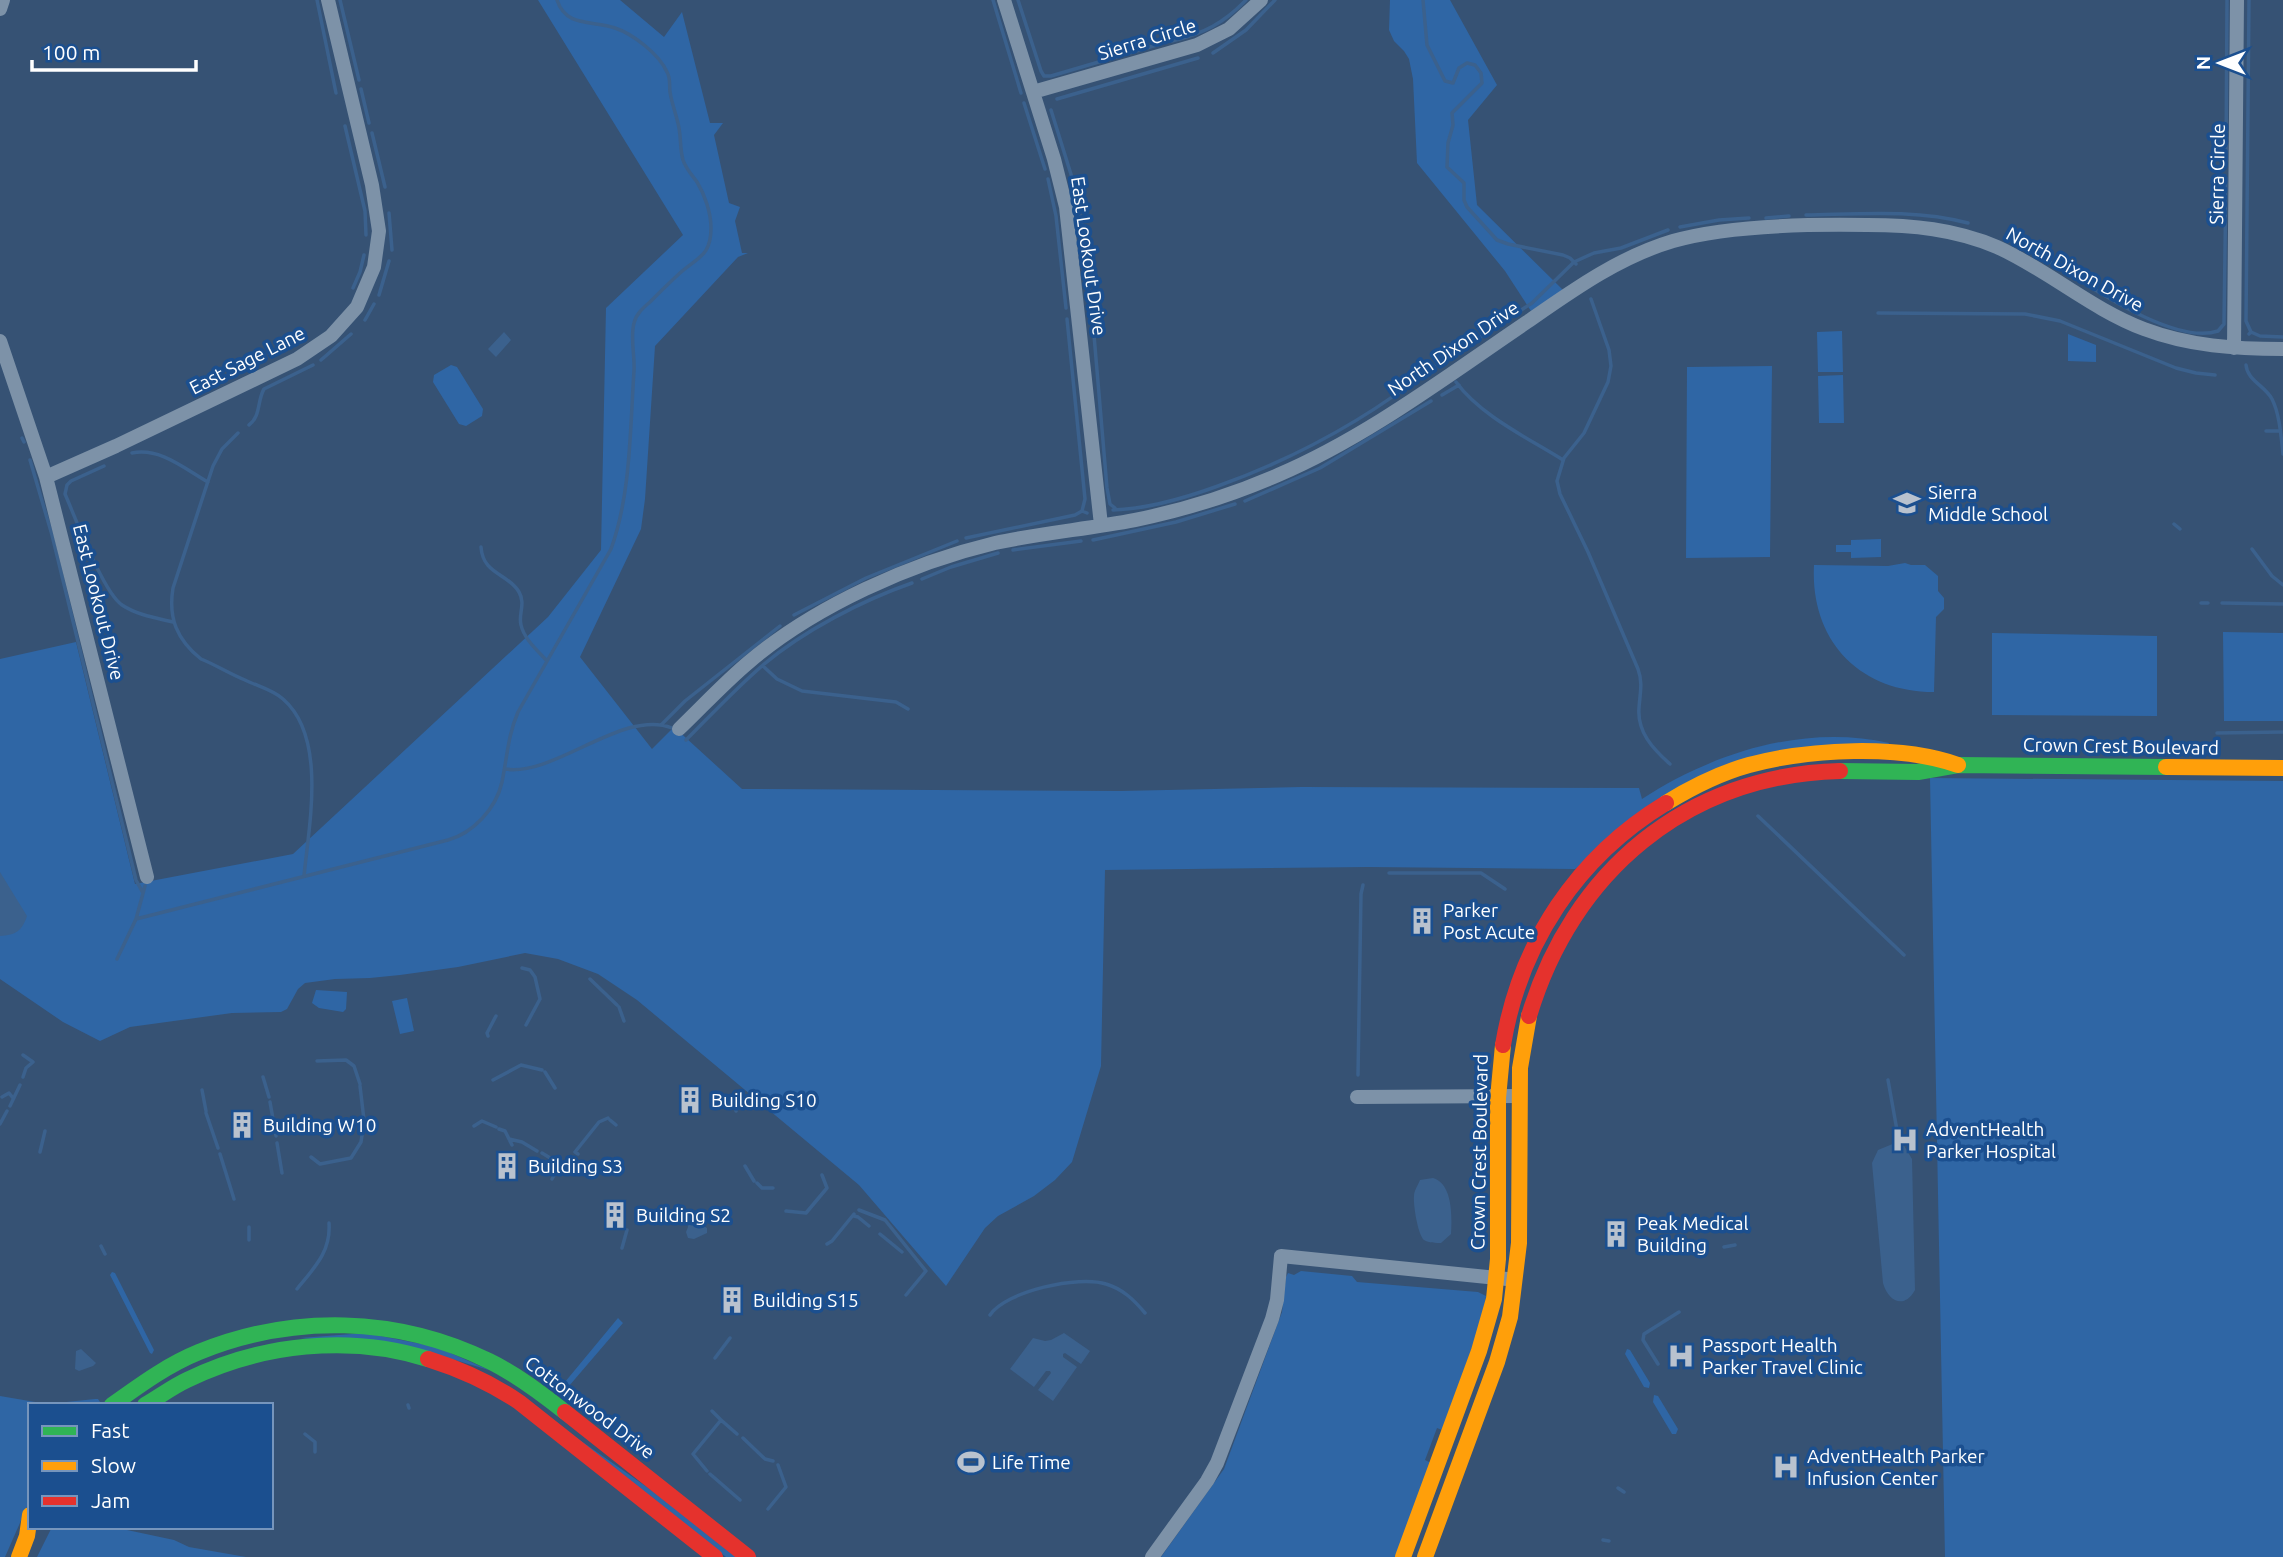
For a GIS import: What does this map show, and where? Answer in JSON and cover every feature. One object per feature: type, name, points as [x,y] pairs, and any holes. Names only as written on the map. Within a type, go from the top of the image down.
[{"type":"main road","name":"Crown Crest Boulevard","points":[[1403,1557],[1484,1339],[1497,1278],[1499,1096],[1506,1024],[1534,942],[1556,905],[1608,844],[1646,813],[1689,788],[1731,769],[1798,753],[1833,751],[1940,757],[1958,765]]},
{"type":"main road","name":"Crown Crest Boulevard","points":[[1425,1557],[1503,1347],[1516,1280],[1521,1063],[1534,998],[1549,958],[1569,923],[1594,888],[1615,865],[1645,839],[1704,802],[1778,777],[1826,771],[1940,771],[1958,765],[2283,768]]},
{"type":"main road","name":"Cottonwood Drive","points":[[115,1403],[148,1378],[177,1362],[218,1344],[251,1334],[299,1326],[335,1324],[367,1325],[413,1333],[474,1353],[524,1381],[748,1557]]},
{"type":"main road","name":"Cottonwood Drive","points":[[148,1403],[184,1381],[213,1368],[275,1349],[346,1344],[374,1346],[424,1357],[474,1376],[521,1403],[715,1557]]},
{"type":"main road","points":[[19,1557],[32,1532]]},
{"type":"street","points":[[0,9],[3,0]]},
{"type":"street","name":"East Sage Lane","points":[[46,477],[298,359],[331,336],[357,307],[374,267],[379,231],[372,185],[328,0]]},
{"type":"street","name":"East Lookout Drive","points":[[1004,0],[1068,216],[1101,525]]},
{"type":"street","name":"Sierra Circle","points":[[1033,92],[1204,42],[1233,27],[1261,0]]},
{"type":"street","name":"Sierra Circle","points":[[2234,348],[2237,0]]},
{"type":"street","name":"North Dixon Drive","points":[[679,729],[764,650],[818,615],[856,595],[914,569],[979,547],[1191,506],[1287,471],[1373,424],[1603,272],[1649,249],[1677,240],[1716,232],[1758,228],[1868,225],[1916,227],[1958,234],[2009,253],[2109,313],[2139,327],[2190,342],[2234,348],[2283,349]]},
{"type":"street","name":"East Lookout Drive","points":[[0,341],[46,477],[147,877]]},
{"type":"street","points":[[1357,1097],[1520,1096]]},
{"type":"street","points":[[1152,1557],[1217,1463],[1272,1319],[1277,1300],[1281,1256],[1516,1280]]},
{"type":"street","points":[[1445,1446],[1463,1453]]},
{"type":"shaded area","points":[[538,0],[620,0],[664,37],[682,12],[710,123],[723,123],[714,135],[729,203],[740,207],[735,221],[742,253],[748,253],[738,257],[655,346],[641,529],[580,657],[652,749],[674,727],[742,789],[1120,791],[1301,787],[1639,788],[1642,799],[1699,768],[1761,746],[1825,737],[1889,743],[1887,747],[1752,756],[1575,869],[1368,867],[1105,870],[1101,1066],[1072,1162],[1034,1196],[998,1216],[985,1228],[946,1286],[859,1185],[637,1000],[598,974],[558,959],[525,953],[458,967],[400,975],[305,983],[298,989],[287,1009],[281,1012],[232,1013],[130,1027],[100,1041],[63,1022],[0,979],[0,659],[76,642],[135,884],[293,854],[548,617],[601,550],[606,308],[683,235]]},
{"type":"shaded area","points":[[1390,0],[1450,0],[1497,85],[1468,120],[1477,205],[1563,290],[1531,311],[1505,271],[1417,163],[1413,79],[1409,59],[1394,41],[1389,30]]},
{"type":"shaded area","points":[[1842,331],[1843,372],[1818,372],[1817,332]]},
{"type":"shaded area","points":[[504,332],[511,340],[496,357],[488,349]]},
{"type":"shaded area","points":[[2068,334],[2096,345],[2096,362],[2068,361]]},
{"type":"shaded area","points":[[451,365],[457,367],[483,409],[482,416],[466,426],[459,424],[433,382],[434,375]]},
{"type":"shaded area","points":[[1772,366],[1770,557],[1686,558],[1687,367]]},
{"type":"shaded area","points":[[1843,375],[1844,423],[1819,423],[1818,376]]},
{"type":"shaded area","points":[[1881,539],[1881,557],[1851,558],[1851,552],[1836,552],[1836,545],[1851,545],[1851,540]]},
{"type":"shaded area","points":[[1905,563],[1925,565],[1938,576],[1938,591],[1944,598],[1944,609],[1936,617],[1934,692],[1907,690],[1883,683],[1862,672],[1844,657],[1830,638],[1815,592],[1814,565],[1888,566]]},
{"type":"shaded area","points":[[2223,632],[2283,633],[2283,721],[2224,721]]},
{"type":"shaded area","points":[[1992,633],[2157,636],[2157,716],[1992,715]]},
{"type":"shaded area","points":[[1930,778],[2283,781],[2283,1557],[1945,1557]]},
{"type":"shaded area","points":[[0,872],[27,916],[18,931],[0,936]]},
{"type":"shaded area","points":[[316,990],[347,992],[346,1009],[343,1012],[319,1008],[312,1003]]},
{"type":"shaded area","points":[[407,998],[414,1031],[400,1034],[392,1001]]},
{"type":"shaded area","points":[[1895,1143],[1903,1144],[1912,1159],[1915,1290],[1906,1300],[1901,1301],[1892,1298],[1883,1283],[1872,1163],[1878,1150]]},
{"type":"shaded area","points":[[1433,1178],[1440,1181],[1448,1194],[1451,1210],[1451,1234],[1441,1243],[1424,1240],[1414,1206],[1414,1194],[1420,1180]]},
{"type":"shaded area","points":[[695,1217],[707,1228],[707,1233],[694,1239],[688,1238],[687,1221]]},
{"type":"shaded area","points":[[1301,1271],[1352,1276],[1357,1282],[1478,1292],[1486,1296],[1484,1315],[1442,1430],[1437,1428],[1425,1460],[1431,1463],[1396,1557],[1161,1557],[1224,1469],[1282,1312],[1286,1277],[1288,1273],[1294,1275]]},
{"type":"shaded area","points":[[115,1273],[154,1350],[152,1354],[110,1275]]},
{"type":"shaded area","points":[[618,1318],[623,1323],[563,1393],[560,1388]]},
{"type":"shaded area","points":[[365,1333],[437,1347],[489,1370],[407,1346],[300,1338]]},
{"type":"shaded area","points":[[1064,1333],[1090,1351],[1081,1364],[1063,1354],[1063,1357],[1077,1367],[1053,1401],[1038,1390],[1050,1371],[1046,1371],[1034,1387],[1010,1369],[1033,1338],[1045,1341]]},
{"type":"shaded area","points":[[81,1349],[96,1363],[79,1371],[75,1369],[76,1351]]},
{"type":"shaded area","points":[[1627,1349],[1650,1383],[1649,1388],[1644,1387],[1625,1354]]},
{"type":"shaded area","points":[[1654,1395],[1658,1396],[1678,1429],[1676,1434],[1672,1434],[1653,1402]]},
{"type":"shaded area","points":[[0,1396],[41,1403],[28,1403],[28,1505],[5,1557],[0,1557]]},
{"type":"shaded area","points":[[98,1399],[101,1403],[57,1403]]},
{"type":"shaded area","points":[[561,1427],[664,1499],[737,1557],[726,1557]]},
{"type":"shaded area","points":[[51,1529],[122,1529],[174,1540],[189,1547],[246,1557],[37,1557]]},
{"type":"waterway","points":[[317,0],[336,93]]},
{"type":"waterway","points":[[340,0],[359,80]]},
{"type":"waterway","points":[[136,919],[448,840],[474,826],[489,810],[499,792],[518,712],[611,549],[626,484],[634,371],[632,334],[635,320],[642,309],[706,250],[711,222],[703,193],[683,160],[669,77],[663,65],[652,52],[630,35],[615,28],[574,19],[561,9],[557,0]]},
{"type":"waterway","points":[[993,0],[1021,93]]},
{"type":"waterway","points":[[1018,0],[1044,76],[1160,44]]},
{"type":"waterway","points":[[1172,41],[1194,35],[1212,26],[1230,15],[1246,0]]},
{"type":"waterway","points":[[1213,53],[1246,30],[1275,0]]},
{"type":"waterway","points":[[1423,0],[1427,45],[1445,81],[1453,83],[1459,68],[1467,63],[1475,65],[1481,73],[1482,83],[1452,113],[1453,125],[1448,143],[1447,167],[1464,183],[1464,200],[1467,207],[1497,240],[1563,255],[1576,264]]},
{"type":"waterway","points":[[2226,161],[2227,0]]},
{"type":"waterway","points":[[2249,0],[2246,321],[2251,332]]},
{"type":"waterway","points":[[1057,99],[1198,58]]},
{"type":"waterway","points":[[361,89],[369,123]]},
{"type":"waterway","points":[[1024,103],[1045,169]]},
{"type":"waterway","points":[[1051,110],[1074,184],[1083,231]]},
{"type":"waterway","points":[[345,126],[365,211],[366,235]]},
{"type":"waterway","points":[[372,133],[385,187]]},
{"type":"waterway","points":[[2218,331],[2224,324],[2226,178]]},
{"type":"waterway","points":[[1048,179],[1056,216],[1066,308]]},
{"type":"waterway","points":[[389,213],[392,250]]},
{"type":"waterway","points":[[1806,215],[1908,214],[1968,223]]},
{"type":"waterway","points":[[1766,218],[1789,216]]},
{"type":"waterway","points":[[1680,227],[1749,218]]},
{"type":"waterway","points":[[1450,357],[1532,303],[1574,262],[1668,230]]},
{"type":"waterway","points":[[2009,239],[2132,311],[2156,322],[2179,330],[2200,333],[2218,331]]},
{"type":"waterway","points":[[1084,243],[1089,290]]},
{"type":"waterway","points":[[353,288],[364,255]]},
{"type":"waterway","points":[[379,295],[389,261]]},
{"type":"waterway","points":[[1591,299],[1609,350],[1611,366],[1608,382],[1584,433],[1564,458],[1557,481],[1560,494],[1640,674],[1639,717],[1643,732],[1652,746],[1670,764]]},
{"type":"waterway","points":[[1091,300],[1107,488],[1110,504],[1115,508]]},
{"type":"waterway","points":[[365,320],[374,304]]},
{"type":"waterway","points":[[1878,313],[2025,314],[2060,321],[2176,368],[2215,375]]},
{"type":"waterway","points":[[1067,319],[1085,499],[1082,511]]},
{"type":"waterway","points":[[2249,334],[2251,332],[2260,336],[2283,337]]},
{"type":"waterway","points":[[321,360],[351,334]]},
{"type":"waterway","points":[[249,425],[257,413],[264,389],[313,365]]},
{"type":"waterway","points":[[2246,365],[2249,375],[2269,394],[2275,405],[2283,454]]},
{"type":"waterway","points":[[1113,510],[1140,508],[1180,499],[1276,463],[1358,419],[1434,366]]},
{"type":"waterway","points":[[1456,382],[1492,416],[1563,460]]},
{"type":"waterway","points":[[1442,395],[1459,385]]},
{"type":"waterway","points":[[1245,501],[1320,468],[1431,401]]},
{"type":"waterway","points":[[2266,431],[2280,431]]},
{"type":"waterway","points":[[238,433],[222,449],[213,466],[173,588],[173,619],[180,636],[201,659],[275,693],[297,715],[306,736],[312,783],[304,876]]},
{"type":"waterway","points":[[22,438],[24,442]]},
{"type":"waterway","points":[[132,453],[162,456],[208,482]]},
{"type":"waterway","points":[[30,460],[52,535],[136,880],[143,893]]},
{"type":"waterway","points":[[104,466],[71,481],[65,494],[90,554],[107,586],[122,605],[140,614],[173,622]]},
{"type":"waterway","points":[[1093,540],[1176,522],[1235,504]]},
{"type":"waterway","points":[[966,538],[1075,515],[1082,511],[1087,513]]},
{"type":"waterway","points":[[2174,524],[2180,529]]},
{"type":"waterway","points":[[794,615],[866,578],[957,541]]},
{"type":"waterway","points":[[1013,550],[1081,541]]},
{"type":"waterway","points":[[481,547],[491,569],[509,581],[519,592],[522,601],[520,621],[525,635],[547,661]]},
{"type":"waterway","points":[[2252,549],[2272,576],[2283,585]]},
{"type":"waterway","points":[[922,579],[998,553]]},
{"type":"waterway","points":[[686,740],[733,692],[796,640],[854,607],[912,583]]},
{"type":"waterway","points":[[2201,603],[2208,603]]},
{"type":"waterway","points":[[2222,603],[2283,604]]},
{"type":"waterway","points":[[662,724],[685,701],[780,626]]},
{"type":"waterway","points":[[763,666],[777,679],[802,691],[896,702],[908,709]]},
{"type":"waterway","points":[[505,769],[525,769],[545,763],[632,727],[653,724],[672,728]]},
{"type":"waterway","points":[[2217,733],[2283,732]]},
{"type":"waterway","points":[[1758,816],[1904,955]]},
{"type":"waterway","points":[[1389,873],[1481,873],[1505,889]]},
{"type":"waterway","points":[[1358,1075],[1363,885]]},
{"type":"waterway","points":[[117,959],[136,919],[145,886]]},
{"type":"waterway","points":[[522,968],[530,970],[535,977],[540,999],[526,1025]]},
{"type":"waterway","points":[[590,979],[617,1005]]},
{"type":"waterway","points":[[619,1007],[624,1021]]},
{"type":"waterway","points":[[488,1036],[496,1016]]},
{"type":"waterway","points":[[23,1055],[33,1062],[26,1068],[23,1077]]},
{"type":"waterway","points":[[317,1061],[346,1060],[354,1066],[360,1084]]},
{"type":"waterway","points":[[493,1080],[521,1065],[542,1070]]},
{"type":"waterway","points":[[545,1072],[555,1088]]},
{"type":"waterway","points":[[263,1077],[269,1097]]},
{"type":"waterway","points":[[1888,1080],[1900,1147]]},
{"type":"waterway","points":[[10,1106],[20,1085]]},
{"type":"waterway","points":[[360,1086],[364,1120]]},
{"type":"waterway","points":[[202,1090],[206,1111]]},
{"type":"waterway","points":[[2,1097],[9,1093],[13,1098]]},
{"type":"waterway","points":[[732,1099],[736,1111]]},
{"type":"waterway","points":[[270,1102],[276,1136]]},
{"type":"waterway","points":[[0,1124],[7,1111]]},
{"type":"waterway","points":[[206,1113],[218,1148]]},
{"type":"waterway","points":[[578,1154],[575,1152],[599,1122],[608,1118]]},
{"type":"waterway","points":[[610,1120],[616,1125]]},
{"type":"waterway","points":[[474,1126],[482,1121],[496,1127]]},
{"type":"waterway","points":[[311,1157],[320,1164],[351,1158],[361,1142],[364,1122]]},
{"type":"waterway","points":[[499,1129],[505,1131],[512,1145]]},
{"type":"waterway","points":[[40,1152],[45,1131]]},
{"type":"waterway","points":[[509,1139],[522,1142],[537,1151]]},
{"type":"waterway","points":[[277,1143],[282,1173]]},
{"type":"waterway","points":[[542,1153],[560,1164],[552,1179]]},
{"type":"waterway","points":[[220,1154],[234,1199]]},
{"type":"waterway","points":[[745,1166],[754,1181]]},
{"type":"waterway","points":[[786,1211],[806,1213],[827,1188],[822,1175]]},
{"type":"waterway","points":[[757,1183],[762,1188],[773,1188]]},
{"type":"waterway","points":[[859,1210],[885,1220],[926,1271],[906,1295]]},
{"type":"waterway","points":[[827,1244],[854,1214]]},
{"type":"waterway","points":[[854,1216],[869,1226]]},
{"type":"waterway","points":[[297,1289],[324,1251],[329,1223]]},
{"type":"waterway","points":[[249,1227],[249,1240]]},
{"type":"waterway","points":[[622,1248],[627,1230]]},
{"type":"waterway","points":[[880,1234],[902,1252]]},
{"type":"waterway","points":[[1724,1247],[1735,1245]]},
{"type":"waterway","points":[[101,1246],[105,1254]]},
{"type":"waterway","points":[[990,1315],[998,1306],[1027,1292],[1079,1282],[1112,1286],[1128,1296],[1145,1313]]},
{"type":"waterway","points":[[1658,1364],[1643,1340],[1644,1334],[1679,1312]]},
{"type":"waterway","points":[[715,1358],[730,1338]]},
{"type":"waterway","points":[[707,1471],[693,1454],[721,1420],[712,1411]]},
{"type":"waterway","points":[[721,1420],[737,1434]]},
{"type":"waterway","points":[[305,1434],[315,1442],[315,1452]]},
{"type":"waterway","points":[[743,1438],[765,1459],[773,1461]]},
{"type":"waterway","points":[[768,1509],[786,1487],[778,1465]]},
{"type":"waterway","points":[[710,1474],[740,1500]]},
{"type":"waterway","points":[[1618,1488],[1624,1492]]},
{"type":"waterway","points":[[1603,1540],[1609,1541]]},
{"type":"traffic: fast","points":[[1840,771],[1918,772],[1958,765],[2166,767]]},
{"type":"traffic: fast","points":[[115,1403],[154,1376],[199,1352],[271,1331],[345,1325],[382,1328],[454,1346],[509,1372],[565,1412]]},
{"type":"traffic: fast","points":[[148,1403],[181,1383],[215,1368],[275,1351],[337,1345],[398,1351],[428,1359]]},
{"type":"traffic: slow","points":[[1666,803],[1727,772],[1799,755],[1882,752],[1935,758],[1958,765]]},
{"type":"traffic: slow","points":[[2166,767],[2283,768]]},
{"type":"traffic: slow","points":[[1425,1557],[1497,1362],[1510,1317],[1519,1243],[1520,1068],[1529,1016]]},
{"type":"traffic: slow","points":[[1403,1557],[1479,1351],[1494,1299],[1498,1259],[1498,1098],[1503,1045]]},
{"type":"traffic: slow","points":[[19,1557],[28,1529]]},
{"type":"traffic: jam","points":[[1529,1016],[1548,964],[1574,918],[1606,876],[1643,841],[1685,812],[1732,791],[1784,777],[1840,771]]},
{"type":"traffic: jam","points":[[1503,1045],[1523,972],[1558,906],[1580,876],[1605,849],[1666,803]]},
{"type":"traffic: jam","points":[[428,1359],[475,1377],[519,1402],[715,1557]]},
{"type":"traffic: jam","points":[[565,1412],[748,1557]]},
{"type":"place","name":"Sierra Middle School","points":[[1907,503]]},
{"type":"place","name":"Parker Post Acute","points":[[1422,921]]},
{"type":"place","name":"Building S10","points":[[690,1100]]},
{"type":"place","name":"Building W10","points":[[242,1125]]},
{"type":"place","name":"AdventHealth Parker Hospital","points":[[1905,1140]]},
{"type":"place","name":"Building S3","points":[[507,1166]]},
{"type":"place","name":"Building S2","points":[[615,1215]]},
{"type":"place","name":"Peak Medical Building","points":[[1616,1234]]},
{"type":"place","name":"Building S15","points":[[732,1300]]},
{"type":"place","name":"Passport Health Parker Travel Clinic","points":[[1681,1356]]},
{"type":"place","name":"Life Time","points":[[971,1462]]},
{"type":"place","name":"AdventHealth Parker Infusion Center","points":[[1786,1467]]}]
